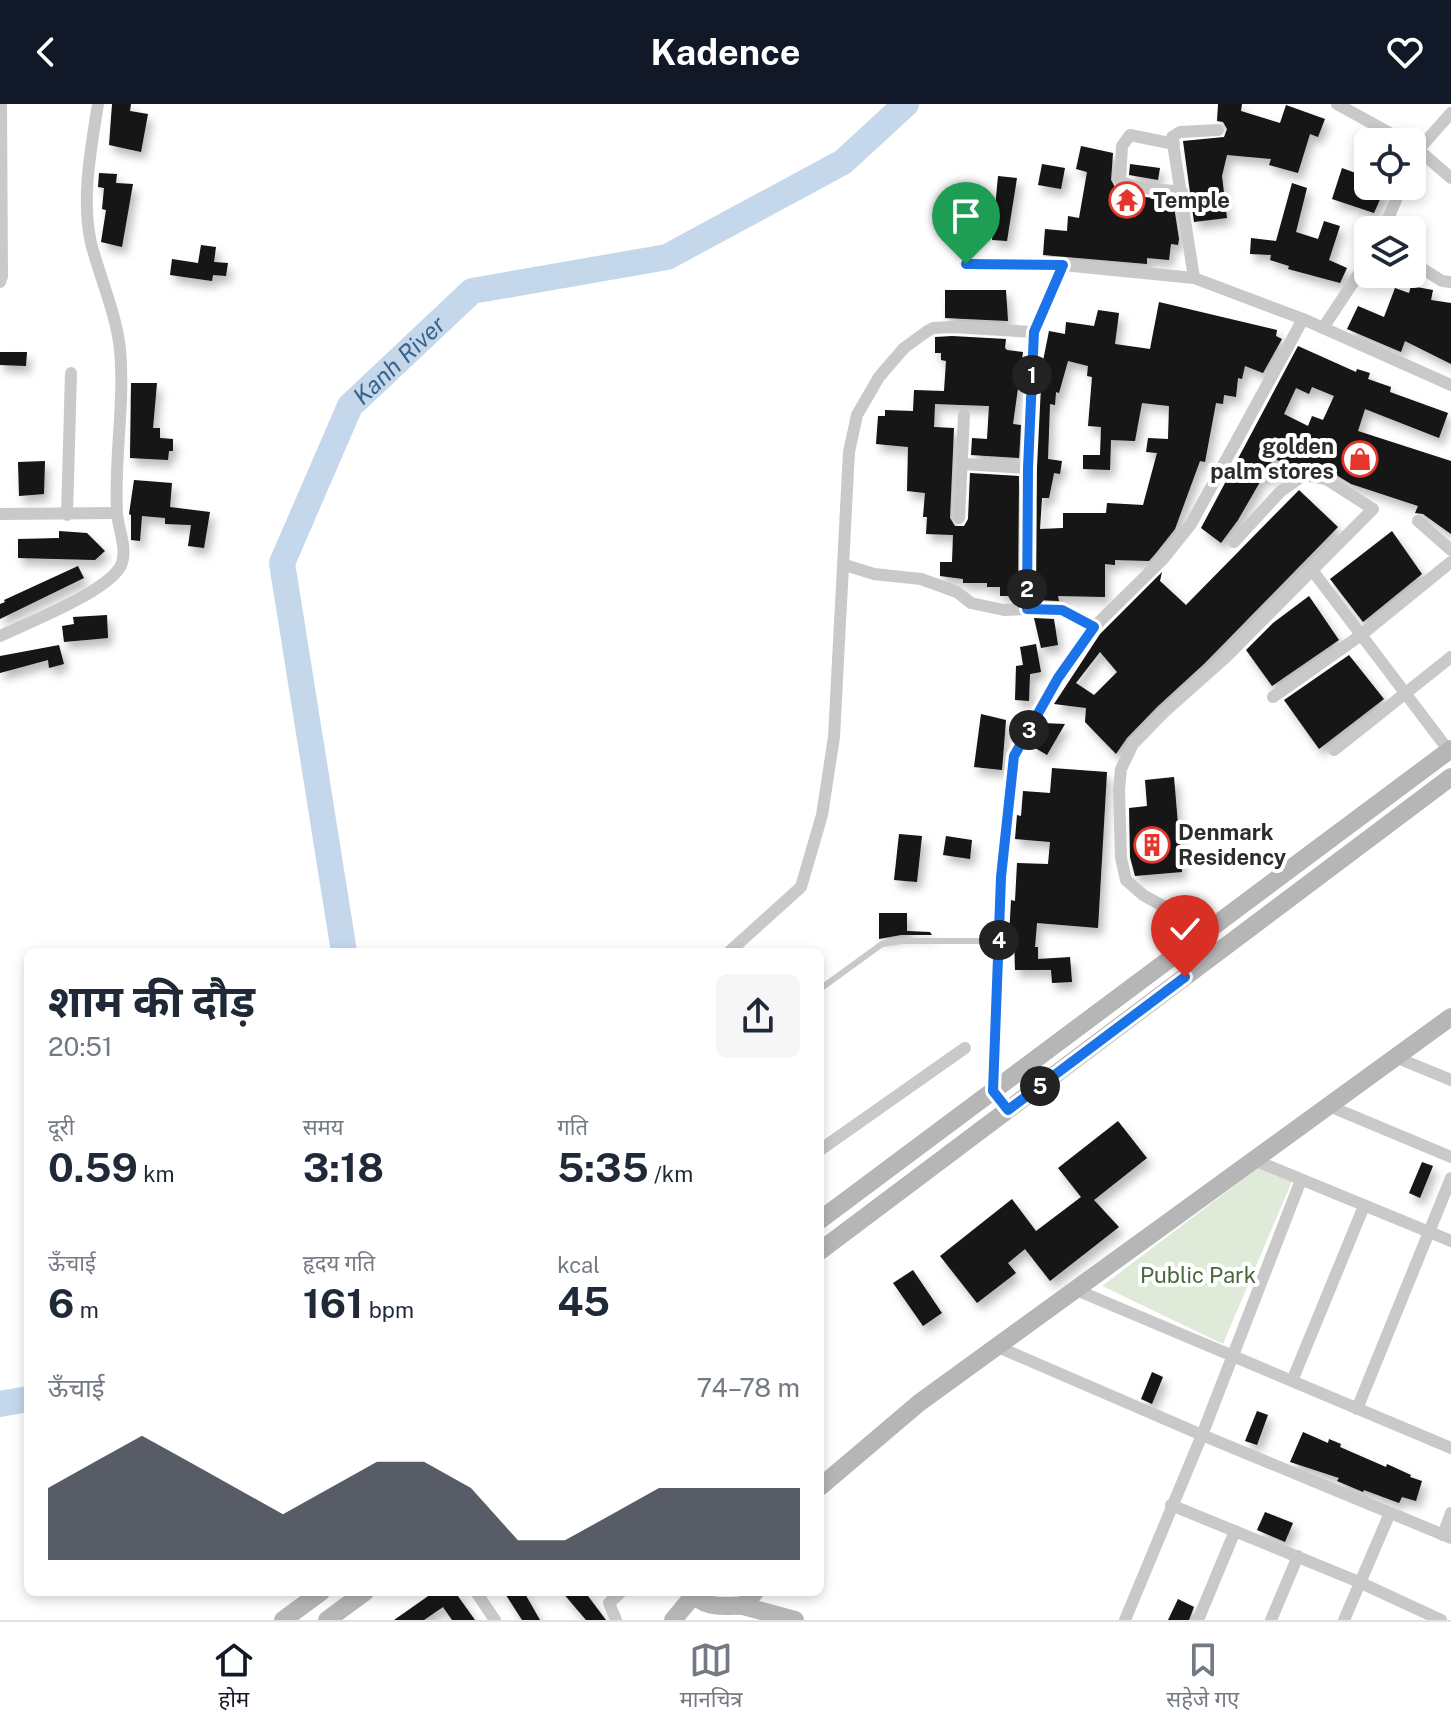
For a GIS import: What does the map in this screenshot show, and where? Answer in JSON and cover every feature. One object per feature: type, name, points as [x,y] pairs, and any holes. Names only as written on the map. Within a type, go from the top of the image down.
[{"type":"street","points":[[0,282],[1,104]]},
{"type":"street","points":[[0,636],[91,591],[104,583],[120,566],[123,549],[117,513],[121,381],[119,346],[91,241],[87,210],[89,159],[98,104]]},
{"type":"street","points":[[1337,104],[1381,128]]},
{"type":"street","points":[[1426,137],[1451,113]]},
{"type":"street","points":[[1194,278],[1172,137],[1175,134],[1218,130]]},
{"type":"street","points":[[1174,144],[1130,135],[1122,146],[1120,181],[1136,187],[1182,192]]},
{"type":"street","points":[[1426,156],[1451,178]]},
{"type":"street","points":[[966,264],[1063,265],[1194,278],[1303,319],[1451,385]]},
{"type":"street","points":[[1027,609],[1028,468],[1034,332],[1063,265]]},
{"type":"street","points":[[1426,271],[1442,281],[1451,282]]},
{"type":"street","points":[[1323,328],[1354,281]]},
{"type":"street","points":[[1008,1110],[993,1091],[1001,877],[1014,756],[1058,678],[1094,627],[1163,559],[1191,524],[1303,319]]},
{"type":"street","points":[[733,948],[801,887],[822,815],[834,737],[852,432],[857,415],[879,377],[904,348],[933,328],[1034,332]]},
{"type":"street","points":[[67,515],[71,373]]},
{"type":"street","points":[[959,518],[964,415]]},
{"type":"street","points":[[963,464],[1028,468]]},
{"type":"street","points":[[1216,925],[1174,912],[1143,895],[1126,880],[1121,858],[1121,769],[1133,744],[1163,713],[1226,657],[1373,509],[1326,479],[1304,475],[1281,491],[1234,542]]},
{"type":"street","points":[[0,514],[117,513]]},
{"type":"street","points":[[1418,521],[1451,550]]},
{"type":"street","points":[[1273,697],[1361,635],[1451,562]]},
{"type":"street","points":[[845,565],[874,574],[921,579],[957,592],[971,603],[1004,610],[1062,610],[1094,627]]},
{"type":"street","points":[[824,1217],[1450,750],[1403,694],[1312,570]]},
{"type":"street","points":[[1334,750],[1451,657]]},
{"type":"street","points":[[824,1248],[1451,777]]},
{"type":"street","points":[[824,1484],[919,1403],[1451,1017]]},
{"type":"street","points":[[824,1147],[965,1048]]},
{"type":"street","points":[[1395,1057],[1451,1080]]},
{"type":"street","points":[[1329,1106],[1451,1157]]},
{"type":"street","points":[[1254,1160],[1451,1241]]},
{"type":"street","points":[[1357,1409],[1451,1178]]},
{"type":"street","points":[[1125,1620],[1202,1435],[1301,1180]]},
{"type":"street","points":[[1292,1381],[1364,1206]]},
{"type":"street","points":[[1074,1289],[1451,1448]]},
{"type":"street","points":[[998,1347],[1447,1537],[1451,1513]]},
{"type":"street","points":[[1171,1505],[1298,1556],[1441,1620]]},
{"type":"street","points":[[1344,1620],[1390,1513]]},
{"type":"street","points":[[1198,1620],[1235,1531]]},
{"type":"street","points":[[1271,1620],[1298,1556]]},
{"type":"street","points":[[283,1620],[316,1596]]},
{"type":"street","points":[[327,1620],[360,1596]]},
{"type":"street","points":[[479,1596],[495,1620]]},
{"type":"street","points":[[616,1620],[609,1603],[617,1596]]},
{"type":"street","points":[[673,1620],[691,1596]]},
{"type":"street","points":[[695,1596],[704,1603],[719,1607],[749,1599],[771,1616],[795,1620]]},
{"type":"street","points":[[764,1596],[771,1616]]},
{"type":"lane","points":[[824,986],[882,944],[901,941],[999,941]]},
{"type":"green space","name":"Public Park","points":[[1258,1168],[1293,1179],[1223,1344],[1102,1286]]},
{"type":"building","points":[[112,104],[131,104],[130,111],[148,114],[141,152],[109,145]]},
{"type":"building","points":[[1218,104],[1242,104],[1241,111],[1280,123],[1286,105],[1325,119],[1318,137],[1310,134],[1298,173],[1269,165],[1271,159],[1227,155],[1222,176],[1227,218],[1194,222],[1183,141],[1224,137],[1227,129],[1223,122],[1217,121]]},
{"type":"building","points":[[1081,146],[1113,153],[1111,180],[1116,189],[1135,196],[1173,200],[1179,239],[1178,245],[1171,244],[1169,260],[1147,258],[1147,264],[1043,255],[1045,229],[1067,231],[1068,216],[1079,218],[1087,172],[1076,169]]},
{"type":"building","points":[[1042,164],[1065,168],[1061,189],[1038,185]]},
{"type":"building","points":[[1130,164],[1160,168],[1158,180],[1129,175]]},
{"type":"building","points":[[1342,168],[1354,172],[1354,200],[1380,200],[1374,213],[1332,199]]},
{"type":"building","points":[[99,173],[117,174],[116,183],[133,184],[122,247],[101,242],[106,210],[102,209],[104,188],[98,187]]},
{"type":"building","points":[[998,176],[1017,178],[1007,241],[992,240]]},
{"type":"building","points":[[1292,183],[1307,188],[1296,232],[1318,239],[1324,221],[1340,226],[1329,260],[1347,268],[1340,283],[1288,269],[1289,266],[1270,260],[1271,255],[1250,254],[1251,238],[1276,241]]},
{"type":"building","points":[[201,245],[216,247],[214,262],[228,263],[226,276],[213,275],[212,281],[170,275],[172,259],[198,263]]},
{"type":"building","points":[[1395,288],[1409,293],[1410,288],[1433,290],[1431,300],[1451,303],[1451,364],[1405,341],[1401,352],[1347,329],[1358,306],[1384,317]]},
{"type":"building","points":[[945,290],[1006,290],[1008,321],[945,318]]},
{"type":"building","points":[[1159,302],[1277,330],[1276,336],[1282,339],[1263,373],[1245,366],[1242,379],[1238,378],[1236,397],[1224,395],[1223,404],[1216,403],[1205,462],[1200,461],[1175,529],[1149,561],[1115,560],[1115,565],[1105,564],[1105,597],[1058,596],[1059,601],[1036,600],[1037,468],[1042,366],[1049,331],[1065,334],[1066,322],[1094,326],[1098,310],[1119,313],[1115,344],[1150,349]],"holes":[[[1068,361],[1088,366],[1087,376],[1092,377],[1088,426],[1101,427],[1100,455],[1083,455],[1083,469],[1110,470],[1111,440],[1135,441],[1142,403],[1169,406],[1168,439],[1148,438],[1146,452],[1157,453],[1143,505],[1107,503],[1106,513],[1063,513],[1063,528],[1040,529],[1042,498],[1049,498],[1054,473],[1060,474],[1062,461],[1048,459],[1050,404],[1055,405],[1056,392],[1059,393]]]},
{"type":"building","points":[[935,337],[1006,339],[1007,350],[1023,352],[1013,424],[1021,425],[1019,458],[971,455],[972,438],[987,439],[989,406],[935,404],[934,427],[954,428],[950,518],[955,526],[964,526],[968,519],[970,473],[1019,476],[1018,596],[1000,596],[1000,587],[987,587],[987,583],[963,583],[963,579],[940,576],[940,562],[952,562],[953,535],[926,534],[927,517],[923,517],[925,493],[907,491],[908,447],[876,444],[878,416],[885,416],[885,410],[913,411],[914,390],[944,391],[946,361],[941,360],[941,353],[935,353]]},
{"type":"building","points":[[1298,346],[1356,372],[1357,369],[1370,373],[1368,379],[1391,387],[1390,392],[1448,413],[1439,438],[1365,409],[1358,431],[1451,461],[1451,534],[1423,514],[1415,513],[1418,506],[1351,484],[1328,470],[1299,467],[1264,456],[1278,469],[1271,480],[1264,475],[1221,543],[1201,528]],"holes":[[[1312,387],[1334,396],[1323,420],[1312,416],[1308,426],[1284,414],[1296,388],[1309,394]]]},
{"type":"building","points":[[0,352],[27,352],[26,366],[0,365]]},
{"type":"building","points":[[131,383],[157,383],[153,428],[160,428],[160,438],[173,439],[173,451],[169,451],[168,460],[130,458]]},
{"type":"building","points":[[45,461],[44,494],[19,496],[18,462]]},
{"type":"building","points":[[134,480],[172,483],[170,507],[210,512],[204,548],[188,546],[191,525],[165,524],[165,518],[142,516],[140,541],[131,540],[129,514]]},
{"type":"building","points":[[1299,490],[1338,527],[1205,663],[1157,707],[1116,754],[1085,722],[1086,708],[1054,704],[1100,634],[1162,572],[1160,581],[1186,605]],"holes":[[[1100,652],[1117,672],[1094,695],[1076,683]]]},
{"type":"building","points":[[59,531],[87,533],[105,551],[95,560],[18,558],[18,539],[59,538]]},
{"type":"building","points":[[1392,531],[1422,574],[1363,622],[1330,579]]},
{"type":"building","points":[[78,566],[84,578],[0,619],[0,604],[4,600]]},
{"type":"building","points":[[1309,596],[1339,640],[1272,686],[1246,650],[1273,623]]},
{"type":"building","points":[[107,615],[108,638],[64,642],[62,626],[74,624],[73,617]]},
{"type":"building","points":[[1034,618],[1054,619],[1058,645],[1041,648]]},
{"type":"building","points":[[1036,644],[1041,672],[1030,674],[1029,701],[1015,700],[1016,666],[1023,665],[1020,647]]},
{"type":"building","points":[[59,645],[64,664],[49,668],[48,660],[0,673],[0,656]]},
{"type":"building","points":[[1349,655],[1384,699],[1319,749],[1284,700]]},
{"type":"building","points":[[981,714],[1006,720],[1002,770],[974,767]]},
{"type":"building","points":[[1043,723],[1065,724],[1047,755],[1030,745]]},
{"type":"building","points":[[1052,768],[1107,772],[1098,928],[1037,923],[1035,947],[1038,947],[1038,959],[1070,957],[1072,982],[1052,983],[1051,970],[1015,970],[1014,938],[1009,938],[1017,863],[1048,864],[1050,842],[1015,839],[1023,791],[1050,793]]},
{"type":"building","name":"Denmark Residency","points":[[1174,777],[1182,872],[1135,876],[1130,857],[1129,808],[1147,806],[1145,780]]},
{"type":"building","points":[[899,834],[922,836],[917,882],[894,880]]},
{"type":"building","points":[[946,836],[972,840],[970,859],[943,855]]},
{"type":"building","points":[[879,913],[907,913],[907,931],[930,932],[932,935],[879,939]]},
{"type":"building","points":[[1118,1121],[1147,1158],[1094,1200],[1119,1227],[1050,1281],[1025,1249],[1008,1263],[1016,1273],[977,1303],[940,1256],[1012,1199],[1036,1231],[1081,1197],[1058,1168]]},
{"type":"building","points":[[1422,1162],[1433,1166],[1420,1198],[1409,1193]]},
{"type":"building","points":[[913,1270],[942,1313],[923,1326],[893,1283]]},
{"type":"building","points":[[1152,1372],[1163,1377],[1152,1404],[1141,1399]]},
{"type":"building","points":[[1257,1411],[1268,1415],[1257,1445],[1245,1441]]},
{"type":"building","points":[[1303,1432],[1328,1443],[1329,1439],[1341,1444],[1340,1447],[1422,1481],[1416,1501],[1402,1497],[1399,1503],[1363,1492],[1337,1481],[1339,1478],[1290,1462]]},
{"type":"building","points":[[1265,1512],[1293,1523],[1285,1542],[1257,1530]]},
{"type":"building","points":[[428,1596],[458,1596],[475,1620],[452,1620],[443,1607],[424,1620],[394,1620]]},
{"type":"building","points":[[507,1596],[526,1596],[540,1620],[522,1620]]},
{"type":"building","points":[[565,1596],[588,1596],[606,1620],[586,1620]]},
{"type":"building","points":[[1178,1599],[1194,1607],[1189,1620],[1168,1620]]},
{"type":"waterway","name":"Kanh River","points":[[343,948],[282,563],[350,406],[472,291],[667,257],[843,162],[906,104]]},
{"type":"waterway","name":"Kanh River","points":[[0,1404],[24,1400]]},
{"type":"place","name":"Temple","points":[[1127,200]]},
{"type":"place","name":"golden palm stores","points":[[1360,459]]},
{"type":"place","name":"Denmark Residency","points":[[1152,845]]},
{"type":"route","points":[[966,264],[1063,265],[1034,332],[1026,547],[1027,609],[1062,610],[1094,627],[1058,678],[1014,756],[1001,877],[993,1091],[1008,1110],[1185,977]]}]
